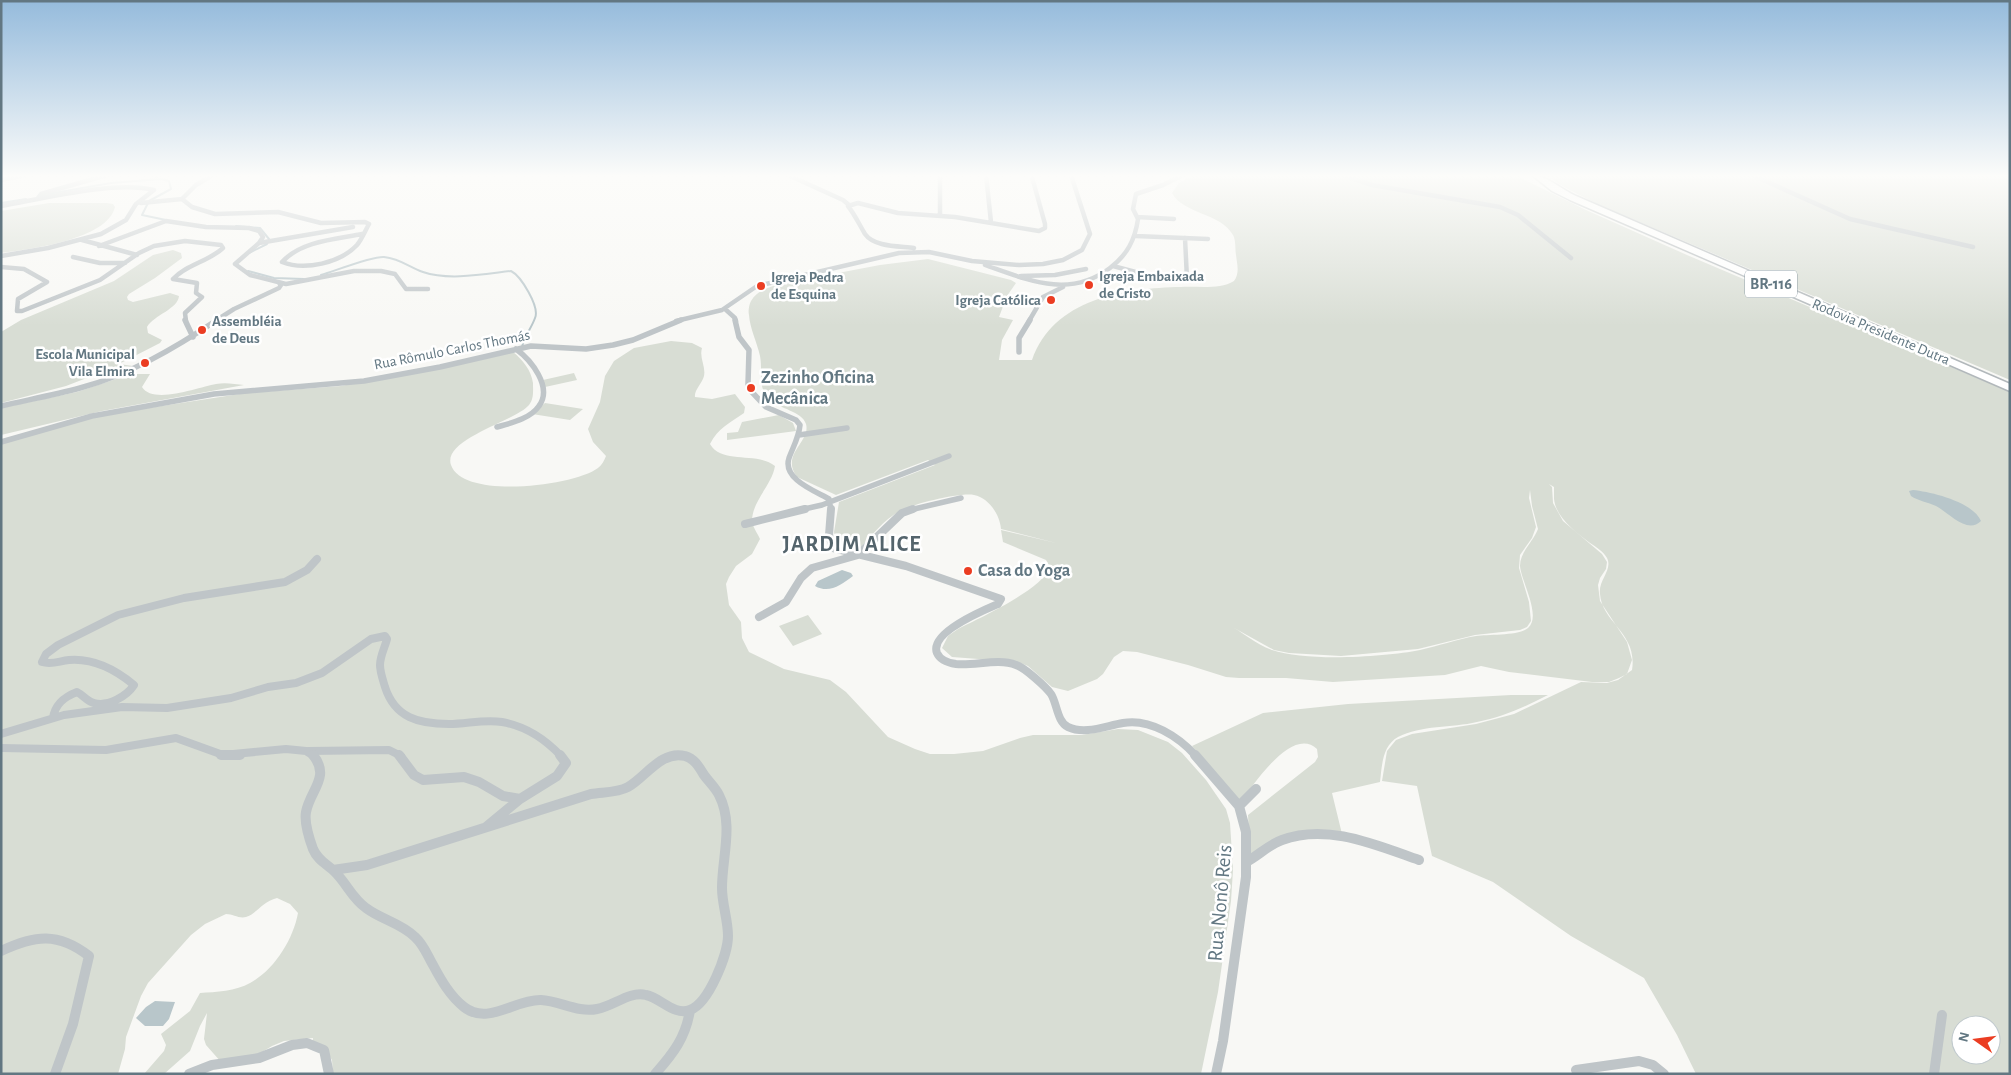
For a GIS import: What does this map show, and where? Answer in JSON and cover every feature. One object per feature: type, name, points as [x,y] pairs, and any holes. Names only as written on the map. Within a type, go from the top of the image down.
[{"type":"highway","name":"Rodovia Presidente Dutra","points":[[1635,225],[2010,388]]},
{"type":"highway","name":"Rodovia Presidente Dutra","points":[[1643,225],[2010,384]]},
{"type":"street","points":[[1,256],[39,251],[81,240],[117,225]]},
{"type":"street","points":[[99,246],[155,225]]},
{"type":"street","points":[[194,225],[252,228],[259,231],[263,237],[260,243],[239,259],[235,265],[243,272],[270,281],[296,283]]},
{"type":"street","points":[[260,243],[361,225]]},
{"type":"street","points":[[362,234],[307,248],[287,256],[282,262],[298,266],[319,263],[356,246],[361,240],[367,225]]},
{"type":"street","points":[[861,225],[867,237],[883,244],[926,251]]},
{"type":"street","points":[[1005,225],[1030,231],[1039,231],[1044,228],[1044,225]]},
{"type":"street","name":"Rua Rômulo Carlos Thomás","points":[[1,442],[79,420],[129,409],[234,392],[364,381],[538,346],[581,349],[627,342],[673,322],[725,309],[745,292],[757,286],[887,255],[926,251],[972,261],[1019,265],[1043,264],[1068,258],[1082,250],[1090,234],[1088,225]]},
{"type":"street","points":[[1019,352],[1019,336],[1042,292],[1098,278],[1113,266],[1132,246],[1137,225]]},
{"type":"street","points":[[1531,225],[1571,258]]},
{"type":"street","points":[[1877,225],[1974,247]]},
{"type":"street","points":[[1136,236],[1208,239]]},
{"type":"street","points":[[1113,266],[1158,278],[1190,279],[1185,238]]},
{"type":"street","points":[[81,240],[137,255]]},
{"type":"street","points":[[1,267],[24,269],[47,282],[18,300],[17,311],[19,313],[98,282],[137,255],[154,246],[180,241],[214,244],[224,247],[216,254],[185,268],[174,278],[175,281],[196,283],[196,292],[202,297],[185,313],[184,318],[193,337]]},
{"type":"street","points":[[869,260],[882,251],[883,244]]},
{"type":"street","points":[[896,246],[899,253]]},
{"type":"street","points":[[882,251],[887,255]]},
{"type":"street","points":[[73,257],[100,263],[125,263]]},
{"type":"street","points":[[972,261],[1037,282],[1066,286]]},
{"type":"street","points":[[1,406],[90,385],[160,355],[193,337],[234,309],[296,283],[351,270],[369,269],[395,274],[406,289],[428,289]]},
{"type":"street","points":[[1019,276],[1055,275],[1086,269]]},
{"type":"street","points":[[1037,282],[1042,292]]},
{"type":"street","points":[[277,290],[281,285],[279,283]]},
{"type":"street","points":[[725,309],[735,318],[739,337],[749,350],[748,384],[750,390],[766,407],[796,420],[800,425],[799,435],[790,454],[788,466],[790,473],[798,481],[827,496],[831,502],[828,534],[831,545],[836,550],[858,555]]},
{"type":"street","points":[[497,427],[518,420],[541,403],[540,382],[534,366],[516,349]]},
{"type":"street","points":[[799,435],[847,428]]},
{"type":"street","points":[[745,524],[831,502],[950,456]]},
{"type":"street","points":[[759,617],[779,608],[789,599],[804,572],[818,564],[848,559],[858,555],[902,514],[922,506],[961,498]]},
{"type":"street","name":"Rua Nonô Reis","points":[[858,555],[906,566],[998,597],[1000,602],[942,636],[935,646],[941,657],[958,664],[1018,665],[1050,693],[1057,705],[1063,724],[1073,730],[1086,731],[1126,722],[1143,723],[1157,727],[1188,746],[1239,806],[1246,832],[1243,903],[1223,1041],[1216,1074]]},
{"type":"street","points":[[53,718],[53,711],[56,706],[70,694],[77,692],[91,703],[98,704],[127,694],[133,689],[134,685],[124,676],[90,661],[42,662],[43,658],[50,651],[64,641],[106,620],[148,606],[220,591],[289,583],[310,569],[317,559]]},
{"type":"street","points":[[1,734],[27,728],[53,718],[122,707],[167,708],[231,698],[268,687],[296,683],[322,674],[371,639],[385,636],[387,639],[380,666],[381,676],[391,703],[396,709],[418,719],[434,722],[451,724],[492,720],[508,723],[532,733],[564,759],[566,763],[564,768],[557,776],[520,799],[484,830]]},
{"type":"street","points":[[1,748],[106,750],[176,738],[184,739],[222,755],[290,750],[389,750],[398,752],[404,757],[410,770],[420,779],[431,780],[462,777],[473,779],[482,782],[503,796],[520,799]]},
{"type":"street","points":[[307,751],[314,755],[320,771],[319,781],[306,810],[305,818],[315,855],[321,864],[333,870],[353,897],[363,906],[376,916],[390,921],[411,933],[421,943],[440,979],[464,1007],[473,1013],[482,1015],[494,1013],[515,1004],[538,999],[552,1000],[591,1010],[637,994],[648,994],[678,1010],[690,1010],[700,1002],[724,960],[728,938],[722,893],[727,819],[718,793],[694,761],[687,756],[674,756],[655,765],[630,786],[622,790],[591,794],[484,830],[367,865],[333,870]]},
{"type":"street","points":[[1239,806],[1256,790]]},
{"type":"street","points":[[1246,862],[1280,840],[1308,834],[1350,838],[1419,860]]},
{"type":"street","points":[[1,951],[29,940],[57,938],[79,947],[89,956],[73,1024],[55,1074]]},
{"type":"street","points":[[655,1074],[683,1040],[687,1030],[690,1010]]},
{"type":"street","points":[[1934,1074],[1942,1015]]},
{"type":"street","points":[[189,1074],[212,1065],[259,1058],[292,1045],[307,1043],[324,1050],[329,1074]]},
{"type":"street","points":[[1576,1070],[1639,1061],[1653,1064],[1664,1074]]},
{"type":"shaded area","points":[[1,225],[101,225],[83,235],[66,241],[1,253]]},
{"type":"shaded area","points":[[1224,225],[1620,225],[2010,392],[2010,1074],[1696,1074],[1677,1035],[1644,978],[1571,936],[1493,882],[1432,856],[1417,786],[1382,781],[1387,751],[1396,740],[1412,734],[1476,724],[1514,714],[1581,682],[1607,683],[1618,680],[1625,675],[1609,682],[1592,682],[1509,672],[1481,666],[1445,675],[1333,682],[1286,678],[1239,678],[1226,677],[1137,652],[1123,651],[1114,657],[1103,674],[1097,679],[1068,691],[1052,687],[1028,666],[1018,662],[952,657],[942,648],[948,636],[1024,593],[1045,576],[1050,567],[1046,560],[1003,542],[1001,530],[1056,543],[1001,529],[996,513],[989,503],[974,495],[959,495],[937,499],[900,511],[883,524],[858,550],[837,544],[834,532],[839,502],[935,465],[928,460],[836,495],[797,477],[792,462],[804,437],[806,424],[800,416],[769,399],[763,389],[760,356],[749,313],[751,301],[757,294],[780,284],[880,265],[928,259],[1011,280],[1016,283],[1007,296],[999,317],[1013,320],[1002,340],[999,360],[1032,360],[1042,339],[1056,323],[1073,310],[1093,301],[1114,294],[1137,290],[1215,287],[1234,281],[1238,268],[1233,235]],"holes":[[[1549,484],[1554,487],[1554,499],[1558,512],[1553,503],[1552,487]],[[1530,490],[1538,529],[1522,556],[1520,566],[1533,615],[1532,623],[1524,631],[1511,634],[1469,637],[1405,653],[1325,657],[1287,654],[1272,650],[1260,645],[1234,628],[1274,650],[1289,653],[1341,656],[1418,649],[1475,635],[1520,630],[1527,627],[1531,621],[1529,602],[1519,568],[1520,555],[1532,538],[1536,527],[1529,498]],[[1558,512],[1568,524],[1607,558],[1608,567],[1600,589],[1603,605],[1600,601],[1598,585],[1606,569],[1607,562],[1602,554],[1563,521]],[[1616,625],[1625,637],[1630,647],[1632,660],[1627,642]],[[1632,660],[1632,670],[1627,673]]]},
{"type":"shaded area","points":[[1647,225],[2010,225],[2010,380]]},
{"type":"shaded area","points":[[173,250],[181,253],[182,258],[127,297],[128,300],[133,302],[170,293],[179,296],[175,305],[147,327],[148,333],[162,340],[160,343],[119,364],[133,366],[108,377],[97,374],[66,386],[1,403],[1,332],[21,320],[114,281],[153,255]]},
{"type":"shaded area","points":[[671,341],[692,343],[702,348],[704,376],[695,397],[712,399],[735,394],[745,407],[744,413],[721,430],[710,444],[715,450],[723,454],[759,459],[775,466],[753,514],[752,523],[760,539],[752,554],[736,566],[726,584],[729,605],[741,622],[742,638],[749,652],[784,669],[830,680],[846,692],[888,737],[930,754],[983,751],[1033,735],[1082,735],[1118,729],[1138,730],[1168,742],[1182,753],[1206,780],[1226,809],[1230,823],[1233,870],[1231,901],[1218,992],[1201,1074],[333,1074],[332,1060],[328,1054],[312,1050],[313,1038],[284,1041],[244,1063],[221,1062],[206,1045],[204,1039],[207,1013],[190,1051],[164,1074],[144,1074],[164,1051],[166,1045],[161,1034],[190,1011],[200,993],[226,991],[244,986],[267,970],[281,953],[292,934],[298,913],[290,904],[277,898],[267,902],[246,917],[226,914],[205,924],[191,935],[148,983],[141,996],[126,1037],[125,1049],[118,1074],[1,1074],[1,443],[92,418],[129,411],[246,393],[341,386],[513,352],[523,362],[530,374],[533,383],[531,403],[522,411],[468,439],[451,456],[451,465],[460,476],[476,483],[496,486],[544,484],[567,480],[601,466],[606,456],[593,442],[588,429],[600,402],[605,376],[614,361],[634,348]]},
{"type":"shaded area","points":[[574,373],[577,380],[545,387],[543,380]]},
{"type":"shaded area","points":[[150,374],[142,387],[156,395],[177,393],[219,383],[244,385],[102,411],[1,435],[1,408],[77,392],[125,376]]},
{"type":"shaded area","points":[[545,403],[583,409],[570,420],[532,414]]},
{"type":"shaded area","points":[[779,415],[793,423],[796,431],[727,440],[727,433],[738,432],[742,422]]},
{"type":"shaded area","points":[[1909,491],[1931,493],[1961,503],[1977,514],[1981,521],[1976,525],[1964,524],[1936,506],[1911,496]]},
{"type":"shaded area","points":[[842,570],[851,573],[853,576],[830,589],[815,586],[818,581]]},
{"type":"shaded area","points":[[808,615],[822,634],[793,646],[779,626]]},
{"type":"shaded area","points":[[1511,695],[1548,695],[1487,720],[1417,730],[1398,737],[1386,751],[1382,763],[1380,782],[1332,793],[1342,834],[1322,831],[1250,856],[1248,815],[1315,762],[1318,757],[1317,749],[1307,744],[1296,745],[1285,751],[1263,772],[1240,802],[1192,746],[1263,713],[1348,704]]},
{"type":"shaded area","points":[[155,1001],[175,1002],[169,1019],[163,1026],[145,1026],[136,1018],[146,1007]]},
{"type":"waterway","points":[[236,226],[260,228],[269,239],[267,244],[249,253]]},
{"type":"waterway","points":[[321,275],[378,257],[400,261],[433,275],[467,276],[511,271],[520,279],[529,292],[536,313],[522,347]]},
{"type":"waterway","points":[[248,271],[274,278],[304,279]]},
{"type":"place","name":"Igreja Embaixada de Cristo","points":[[1089,285]]},
{"type":"place","name":"Igreja Pedra de Esquina","points":[[761,286]]},
{"type":"place","name":"Igreja Católica","points":[[1051,300]]},
{"type":"place","name":"Assembléia de Deus","points":[[202,330]]},
{"type":"place","name":"Escola Municipal Vila Elmira","points":[[145,363]]},
{"type":"place","name":"Zezinho Oficina Mecânica","points":[[751,388]]},
{"type":"place","name":"Casa do Yoga","points":[[968,571]]},
{"type":"district","name":"JARDIM ALICE","points":[[852,544]]}]
